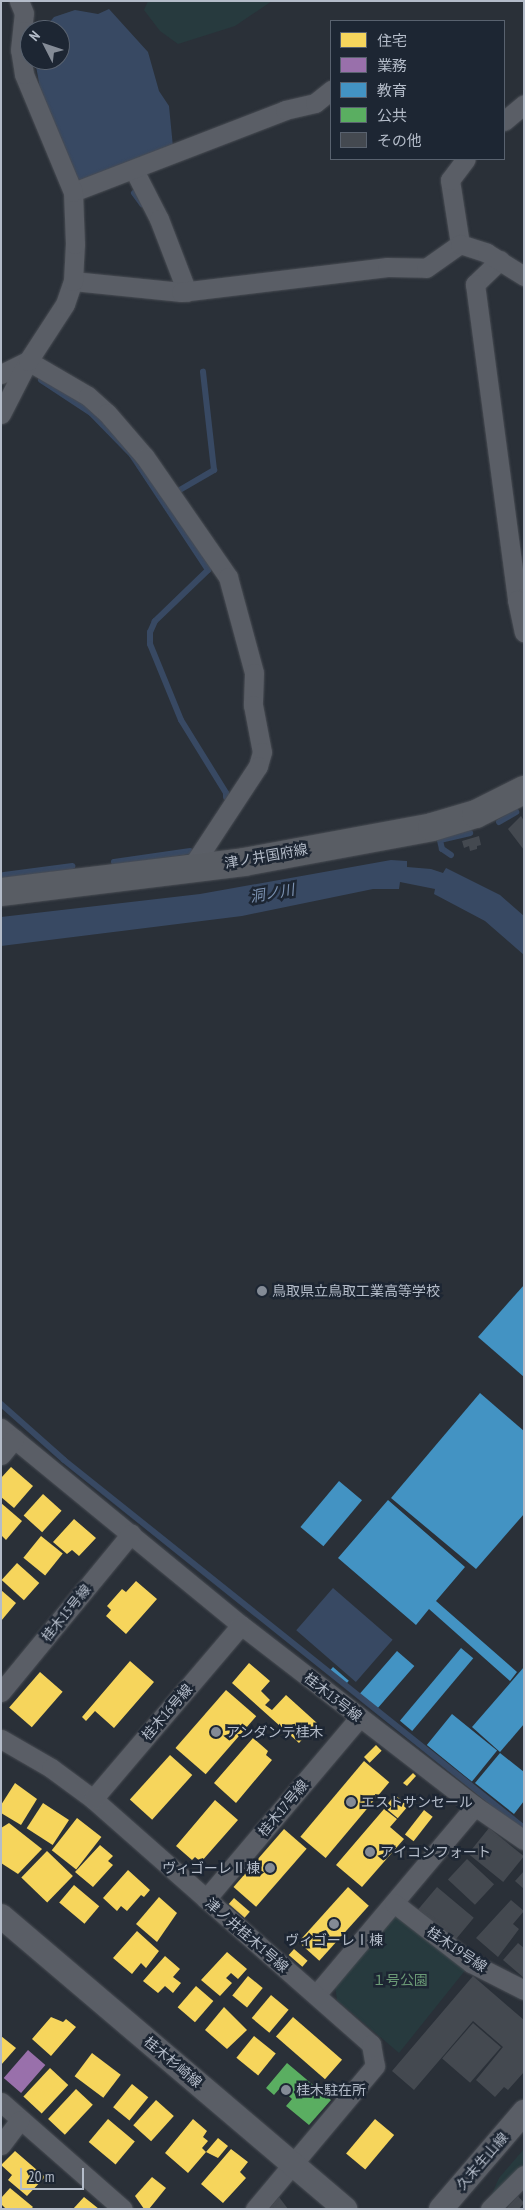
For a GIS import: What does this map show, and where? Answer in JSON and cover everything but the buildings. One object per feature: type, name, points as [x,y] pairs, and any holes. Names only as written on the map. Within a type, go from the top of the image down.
[{"type":"main road","name":"津ノ井国府線","points":[[1,892],[244,862],[432,827],[476,814],[524,790]]},
{"type":"street","points":[[1,414],[28,361],[65,304],[73,281],[73,192],[24,74],[20,50],[24,13],[19,1]]},
{"type":"street","points":[[73,192],[134,170],[277,113],[315,102],[330,91]]},
{"type":"street","points":[[505,120],[524,104]]},
{"type":"street","points":[[459,162],[450,180],[460,244]]},
{"type":"street","points":[[134,170],[159,219],[187,292]]},
{"type":"street","points":[[73,281],[187,292],[387,267],[426,268],[460,244]]},
{"type":"street","points":[[460,244],[500,260],[524,276]]},
{"type":"street","points":[[500,260],[475,284],[524,632]]},
{"type":"street","points":[[1,374],[28,361]]},
{"type":"street","points":[[28,361],[88,396],[122,429],[228,577],[254,673],[253,705],[262,752],[258,766],[191,868]]},
{"type":"street","points":[[1,1454],[8,1434]]},
{"type":"street","name":"桂木13号線","points":[[8,1434],[241,1625],[359,1718],[475,1806],[524,1840]]},
{"type":"street","name":"桂木15号線","points":[[1,1692],[131,1534]]},
{"type":"street","name":"桂木16号線","points":[[93,1798],[241,1625]]},
{"type":"street","name":"桂木17号線","points":[[206,1899],[359,1718]]},
{"type":"street","name":"津ノ井桂木1号線","points":[[1,1740],[51,1768],[93,1798],[371,2044],[375,2066],[294,2165],[255,2209]]},
{"type":"street","points":[[316,1996],[475,1806]]},
{"type":"street","name":"桂木19号線","points":[[394,1903],[471,1963],[524,1990]]},
{"type":"street","name":"桂木杉崎線","points":[[1,1916],[345,2209]]},
{"type":"street","points":[[1,2102],[123,2209]]},
{"type":"street","name":"久末生山線","points":[[441,2209],[524,2112]]},
{"type":"street","points":[[1,2145],[20,2120]]},
{"type":"street","points":[[490,2209],[524,2175]]},
{"type":"green space","points":[[148,1],[272,1],[235,26],[178,44],[160,31],[144,10]]},
{"type":"green space","name":"１号公園","points":[[399,1912],[467,1968],[399,2053],[337,2000],[335,1985]]},
{"type":"green space","points":[[524,2149],[524,2167],[491,2196],[499,2178]]},
{"type":"water","points":[[109,9],[148,52],[159,91],[169,106],[173,147],[73,185],[42,100],[37,70],[70,70],[70,20],[51,20],[54,17],[75,10],[98,14]]},
{"type":"water","name":"洞ノ川","points":[[391,860],[407,861],[407,867],[431,869],[443,873],[446,868],[500,895],[524,916],[524,955],[485,921],[434,894],[435,889],[400,882],[399,889],[373,889],[242,916],[1,946],[1,917],[200,894]]},
{"type":"water","points":[[333,1588],[393,1640],[356,1682],[296,1630]]},
{"type":"waterway","points":[[134,193],[142,204]]},
{"type":"waterway","points":[[178,491],[214,470],[203,372]]},
{"type":"waterway","points":[[41,380],[91,413],[132,455],[208,570],[155,621],[150,632],[150,644],[181,720],[226,793],[226,797]]},
{"type":"waterway","points":[[499,822],[516,812]]},
{"type":"waterway","points":[[451,855],[442,849],[440,840],[470,833]]},
{"type":"waterway","points":[[114,862],[190,851]]},
{"type":"waterway","points":[[4,875],[72,866]]},
{"type":"waterway","points":[[1,1404],[64,1460],[524,1828]]},
{"type":"place","name":"鳥取県立鳥取工業高等学校","points":[[262,1291]]},
{"type":"place","name":"アンダンテ桂木","points":[[216,1732]]},
{"type":"place","name":"エストサンセール","points":[[351,1802]]},
{"type":"place","name":"アイコンフォート","points":[[370,1852]]},
{"type":"place","name":"ヴィゴーレⅡ棟","points":[[270,1868]]},
{"type":"place","name":"ヴィゴーレⅠ棟","points":[[334,1924]]},
{"type":"place","name":"桂木駐在所","points":[[286,2090]]}]
